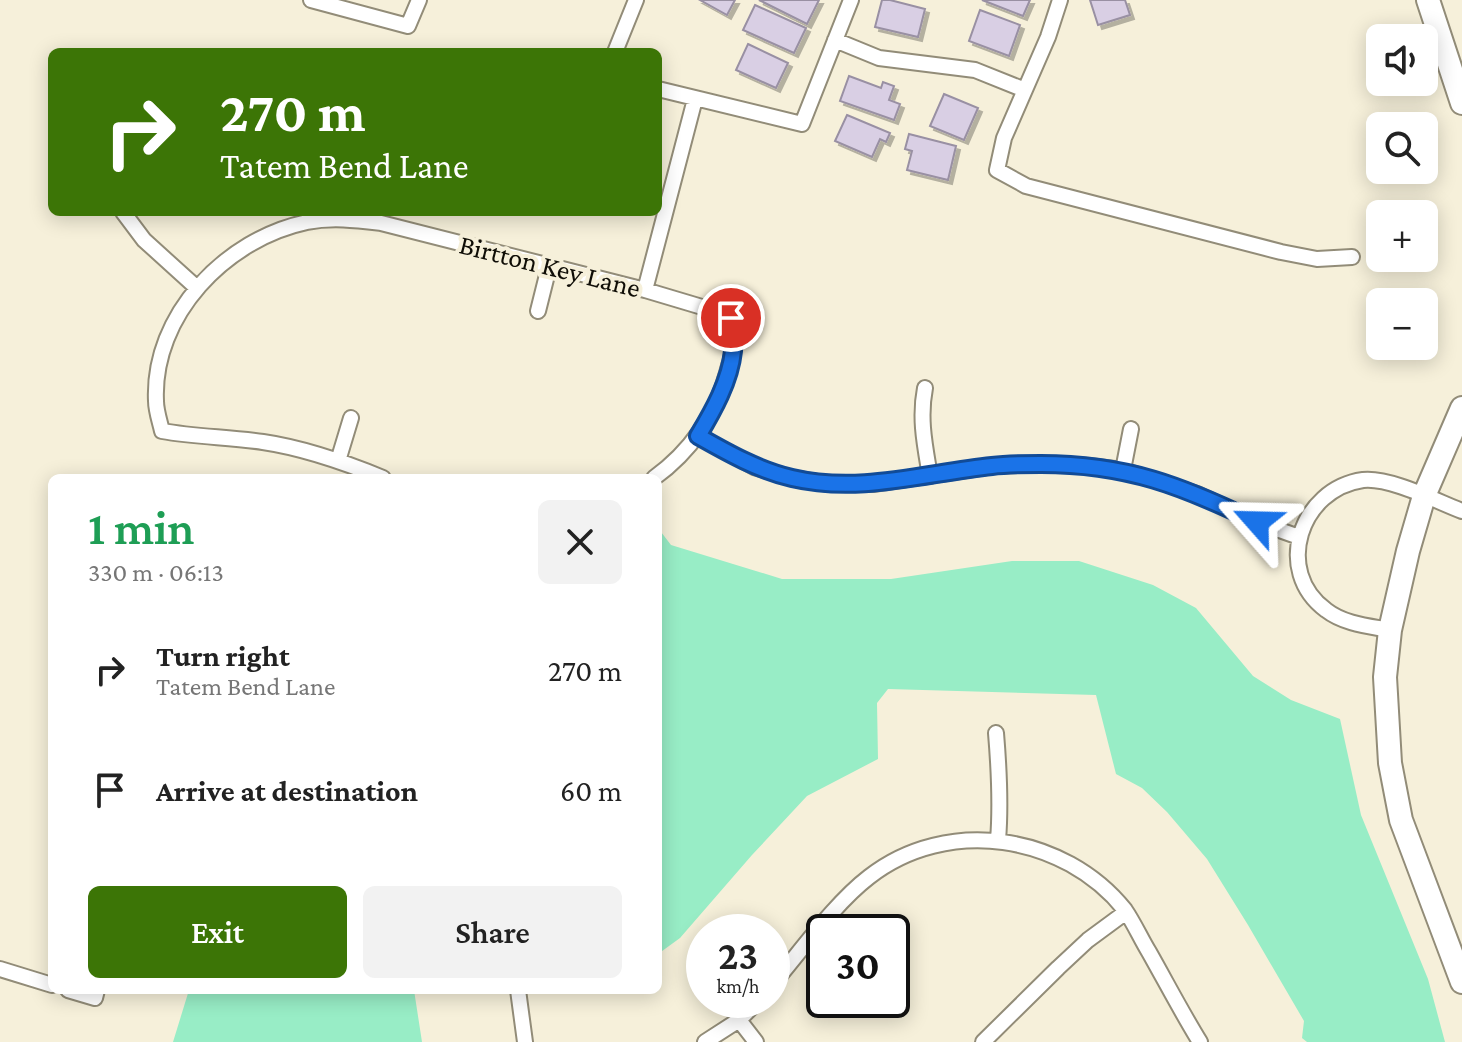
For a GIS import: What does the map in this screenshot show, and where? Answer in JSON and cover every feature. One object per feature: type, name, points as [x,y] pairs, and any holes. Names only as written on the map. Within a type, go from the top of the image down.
[{"type":"street","points":[[311,0],[408,26],[419,0]]},
{"type":"street","points":[[617,48],[636,0]]},
{"type":"street","points":[[662,90],[802,124],[851,0]]},
{"type":"street","points":[[1060,0],[1048,37],[1004,138],[997,170],[1026,186],[1281,252],[1317,259],[1352,257]]},
{"type":"street","points":[[1428,0],[1462,103]]},
{"type":"street","points":[[835,40],[879,58],[975,70],[1025,90]]},
{"type":"street","points":[[645,290],[695,99]]},
{"type":"street","points":[[126,216],[144,240],[197,288]]},
{"type":"street","name":"Birtton Key Lane","points":[[338,461],[265,442],[162,431],[156,403],[163,349],[174,324],[197,288],[226,261],[261,236],[309,221],[340,218],[381,223],[645,290],[731,318],[733,352],[724,385],[698,436]]},
{"type":"street","points":[[538,311],[549,267]]},
{"type":"street","points":[[925,388],[922,430],[930,476]]},
{"type":"street","points":[[1462,408],[1424,496],[1408,551],[1390,630],[1385,677],[1390,763],[1401,820],[1462,982]]},
{"type":"street","points":[[351,418],[338,461],[372,474]]},
{"type":"street","points":[[1123,470],[1131,429]]},
{"type":"street","points":[[659,474],[698,436],[754,467],[829,484],[873,484],[993,466],[1089,466],[1123,470],[1197,494],[1257,522],[1299,537]]},
{"type":"street","points":[[1390,630],[1345,621],[1326,610],[1310,594],[1301,577],[1297,554],[1299,537],[1309,514],[1325,497],[1346,485],[1364,480],[1384,481],[1462,511]]},
{"type":"street","points":[[996,733],[1000,801],[998,840]]},
{"type":"street","points":[[790,964],[846,899],[869,877],[897,859],[928,847],[967,839],[998,840],[1054,855],[1106,890],[1126,912],[1200,1042]]},
{"type":"street","points":[[983,1042],[1088,940],[1126,912]]},
{"type":"street","points":[[0,969],[48,984]]},
{"type":"street","points":[[519,994],[525,1042]]},
{"type":"street","points":[[705,1042],[739,1020],[756,1042]]},
{"type":"green space","points":[[662,533],[671,545],[782,579],[891,579],[1012,561],[1079,561],[1153,585],[1196,608],[1253,676],[1291,700],[1340,719],[1361,815],[1428,979],[1445,1042],[1307,1042],[1302,1038],[1304,1021],[1207,859],[1142,788],[1116,774],[1096,695],[888,689],[877,703],[878,759],[807,796],[701,914],[686,914],[686,931],[662,951]]},
{"type":"green space","points":[[188,994],[415,994],[422,1042],[173,1042]]},
{"type":"building","points":[[700,0],[735,0],[727,15]]},
{"type":"building","points":[[759,0],[819,0],[807,24]]},
{"type":"building","points":[[882,0],[925,9],[918,37],[875,27]]},
{"type":"building","points":[[982,0],[1030,0],[1023,16]]},
{"type":"building","points":[[1090,0],[1125,0],[1130,15],[1098,25]]},
{"type":"building","points":[[755,5],[806,28],[794,53],[743,30]]},
{"type":"building","points":[[980,10],[1020,25],[1009,56],[969,41]]},
{"type":"building","points":[[748,44],[788,63],[776,88],[736,70]]},
{"type":"building","points":[[849,76],[881,88],[883,82],[894,86],[889,100],[900,104],[894,120],[840,101]]},
{"type":"building","points":[[944,94],[978,108],[964,140],[930,126]]},
{"type":"building","points":[[847,115],[890,133],[886,142],[880,139],[872,157],[835,141]]},
{"type":"building","points":[[909,134],[956,146],[948,180],[907,170],[912,151],[905,149]]},
{"type":"route","points":[[731,318],[733,352],[724,385],[698,436],[754,467],[829,484],[873,484],[993,466],[1089,466],[1123,470],[1164,482],[1257,522]]}]
